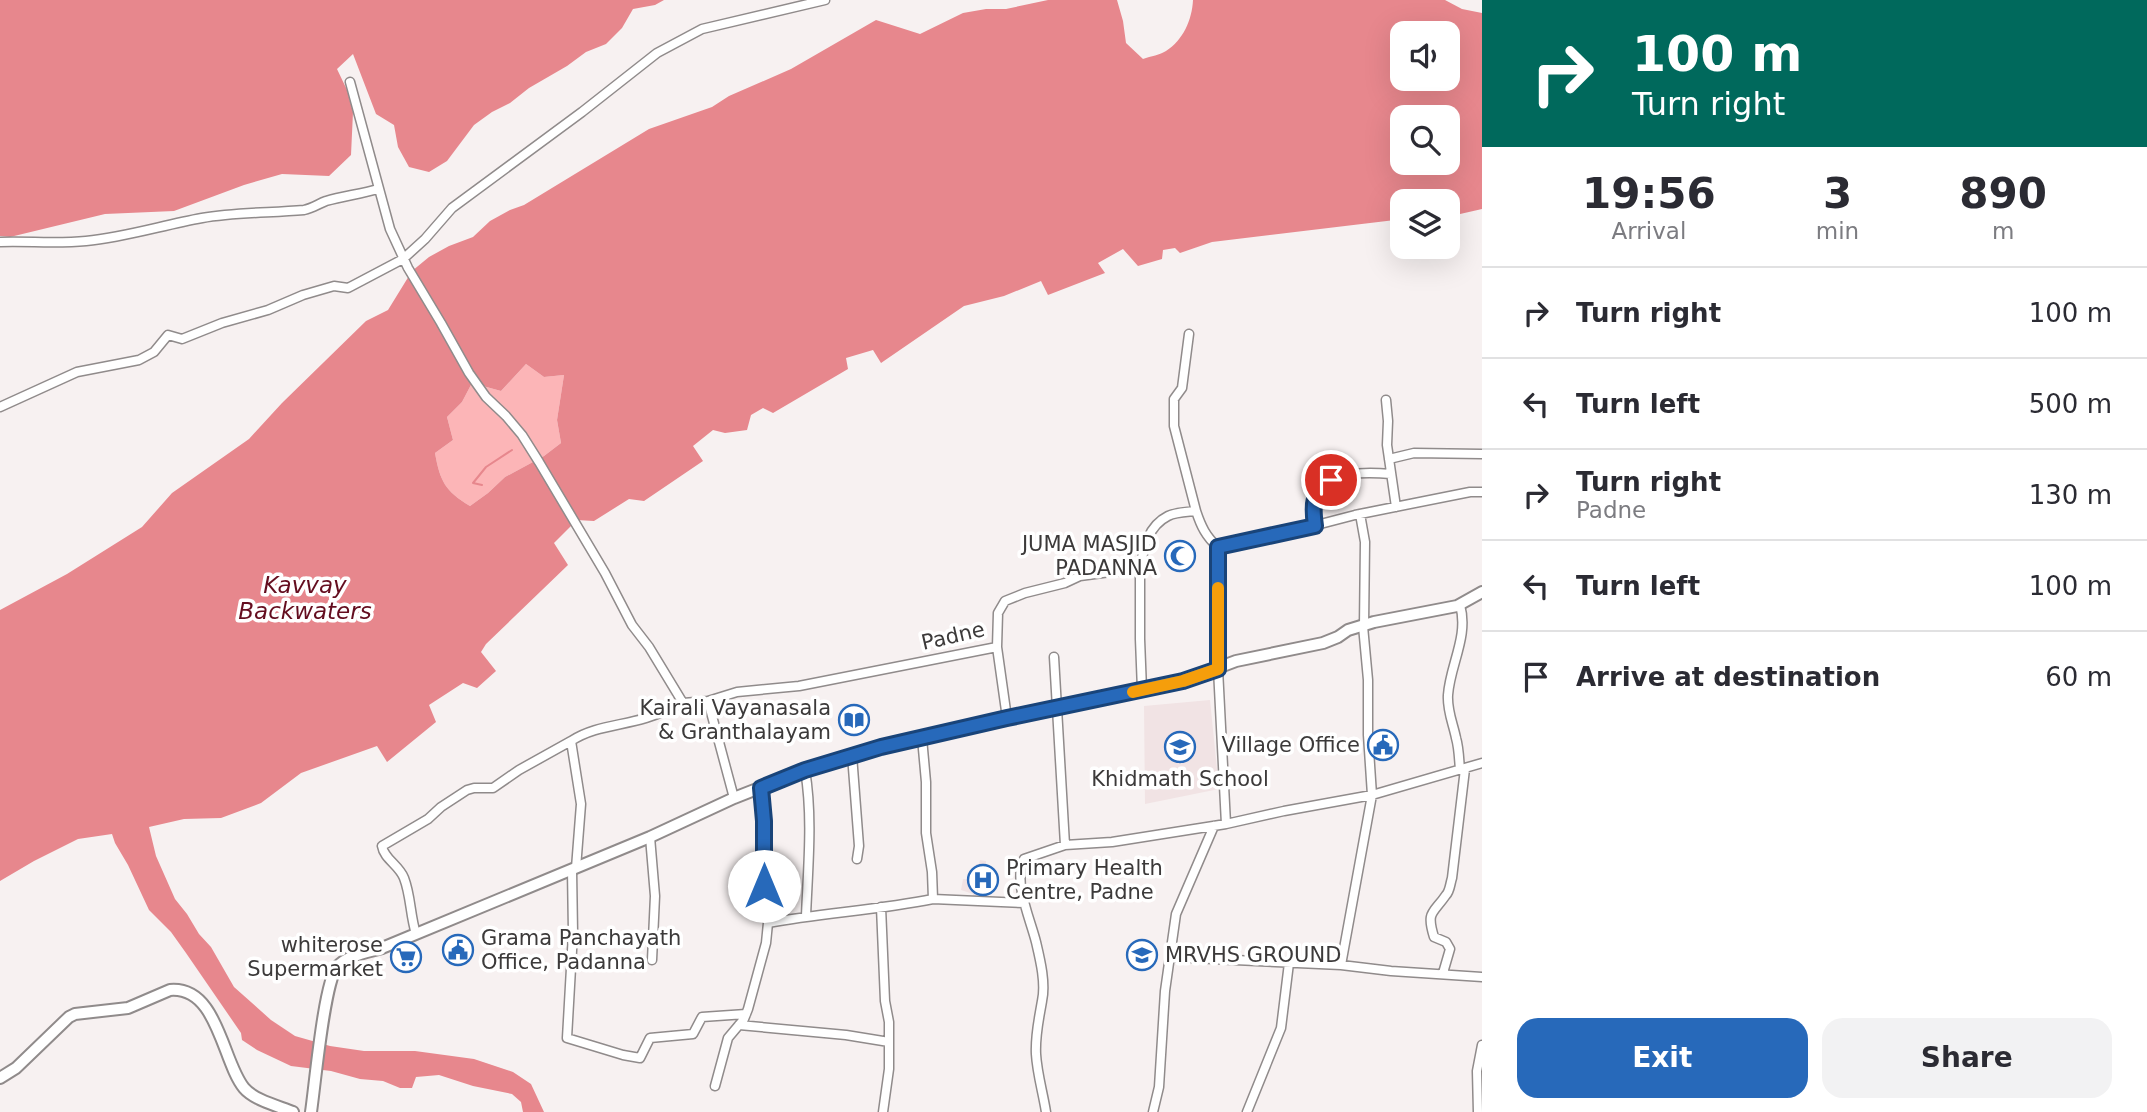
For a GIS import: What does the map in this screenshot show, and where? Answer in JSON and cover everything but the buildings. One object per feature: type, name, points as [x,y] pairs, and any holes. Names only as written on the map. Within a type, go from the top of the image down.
[{"type":"main road","points":[[311,1112],[326,1004],[333,975],[343,962],[574,869],[734,798],[805,770],[922,738],[1183,681],[1236,661],[1323,643],[1348,630],[1460,605],[1482,592]]},
{"type":"main road","points":[[0,1078],[16,1068],[75,1014],[128,1008],[170,990],[177,990],[203,1004],[213,1019],[246,1091],[293,1112]]},
{"type":"street","points":[[0,407],[76,372],[139,360],[153,352],[168,335],[182,339],[222,323],[268,310],[303,295],[334,286],[348,288],[403,258],[425,239],[452,208],[657,53],[702,29],[825,0]]},
{"type":"street","points":[[350,82],[390,229],[408,268],[469,373],[486,397],[522,435],[590,546],[632,625],[649,647],[682,703]]},
{"type":"street","points":[[0,243],[63,243],[122,236],[205,217],[304,210],[328,201],[379,189]]},
{"type":"street","points":[[1189,334],[1182,388],[1174,399],[1174,426],[1201,526],[1218,547],[1218,669],[1226,824]]},
{"type":"street","points":[[1386,400],[1387,445],[1395,507]]},
{"type":"street","points":[[1390,459],[1414,453],[1482,454]]},
{"type":"street","points":[[1315,526],[1315,496],[1322,486],[1331,480],[1359,474],[1391,474]]},
{"type":"street","points":[[1218,547],[1360,514],[1470,492],[1482,492]]},
{"type":"street","points":[[1142,690],[1140,568],[1145,542],[1153,528],[1169,515],[1196,511]]},
{"type":"street","points":[[1341,965],[1372,795],[1364,626],[1365,542],[1360,514]]},
{"type":"street","name":"Padne","points":[[416,934],[403,875],[385,855],[382,846],[428,819],[467,790],[493,788],[519,769],[581,734],[645,718],[682,703],[708,701],[737,692],[799,685],[997,647],[998,613],[1005,601],[1080,576],[1140,568]]},
{"type":"street","points":[[1443,973],[1450,949],[1447,942],[1434,937],[1429,922],[1435,906],[1448,894],[1452,878],[1462,769],[1457,740],[1448,713],[1448,694],[1451,674],[1458,656],[1462,615],[1460,605]]},
{"type":"street","points":[[997,647],[1007,718]]},
{"type":"street","points":[[1054,657],[1065,845]]},
{"type":"street","points":[[708,701],[734,798]]},
{"type":"street","points":[[922,738],[926,782],[926,834],[933,899]]},
{"type":"street","points":[[571,741],[580,804],[574,869],[567,1038],[640,1058],[650,1038],[692,1034],[702,1017],[746,1014]]},
{"type":"street","points":[[852,755],[859,846],[857,859]]},
{"type":"street","points":[[1046,1112],[1036,1056],[1036,1027],[1043,999],[1042,981],[1035,938],[1024,903],[1020,867],[1024,859],[1065,845],[1112,842],[1226,824],[1372,795],[1482,763]]},
{"type":"street","points":[[805,770],[809,839],[806,916]]},
{"type":"street","points":[[715,1086],[728,1038],[746,1014],[763,956],[768,923],[761,788]]},
{"type":"street","points":[[1153,1112],[1159,1087],[1165,991],[1176,914],[1214,825]]},
{"type":"street","points":[[650,837],[655,896],[652,960]]},
{"type":"street","points":[[768,923],[933,899],[1024,903]]},
{"type":"street","points":[[881,907],[885,1001],[889,1022],[889,1069],[883,1112]]},
{"type":"street","points":[[1170,957],[1341,965],[1482,977]]},
{"type":"street","points":[[1247,1112],[1281,1028],[1289,963]]},
{"type":"street","points":[[739,1025],[889,1041]]},
{"type":"street","points":[[1478,1112],[1477,1071],[1482,1045]]},
{"type":"shaded area","points":[[526,364],[544,377],[564,375],[557,420],[561,443],[544,456],[505,477],[470,506],[449,490],[437,463],[435,453],[453,440],[447,417],[462,402],[472,383],[501,391]]},
{"type":"shaded area","name":"Khidmath School","points":[[1210,700],[1219,789],[1145,804],[1144,706]]},
{"type":"shaded area","name":"Primary Health Centre, Padne","points":[[980,860],[986,861],[989,866],[988,873],[992,874],[991,882],[987,882],[987,899],[973,898],[973,894],[961,890],[963,879],[974,880],[976,864],[979,864]]},
{"type":"water","points":[[0,0],[664,0],[655,5],[633,9],[622,28],[606,44],[586,52],[474,125],[447,161],[429,172],[409,167],[398,147],[394,125],[376,114],[353,54],[337,69],[353,112],[351,155],[329,176],[282,174],[174,211],[105,214],[10,237],[0,236]]},
{"type":"water","name":"Kavvay Backwaters","points":[[1048,0],[1117,0],[1126,43],[1143,59],[1164,52],[1177,41],[1191,15],[1193,0],[1445,0],[1462,9],[1482,13],[1482,209],[1460,214],[1460,189],[1390,189],[1390,221],[1212,242],[1180,253],[1175,248],[1163,250],[1162,259],[1138,266],[1123,249],[1098,263],[1105,273],[1048,295],[1041,281],[1004,296],[964,306],[881,363],[873,350],[846,358],[848,369],[773,413],[763,408],[751,415],[747,430],[725,433],[713,430],[693,446],[703,461],[644,501],[629,499],[594,521],[577,520],[554,543],[568,565],[486,644],[481,652],[496,671],[477,688],[463,683],[429,705],[436,722],[387,762],[377,746],[301,773],[261,803],[221,818],[184,819],[149,827],[156,856],[175,899],[211,947],[234,987],[271,1020],[295,1036],[330,1046],[364,1051],[415,1051],[474,1059],[513,1072],[531,1084],[544,1112],[523,1112],[521,1102],[512,1094],[439,1075],[416,1077],[412,1088],[400,1088],[383,1081],[291,1066],[257,1050],[242,1040],[241,1033],[171,932],[149,910],[112,834],[78,839],[0,881],[0,610],[67,574],[142,527],[172,493],[249,439],[366,321],[388,310],[412,271],[429,257],[473,237],[490,221],[524,205],[649,129],[712,107],[729,96],[791,69],[876,20],[920,34],[963,13],[1006,9]],"holes":[[[526,364],[544,377],[564,375],[557,420],[561,443],[544,456],[505,477],[470,506],[449,490],[439,471],[435,453],[453,440],[447,417],[462,402],[472,383],[501,391]]]},
{"type":"waterway","points":[[482,485],[473,483],[486,467],[512,450]]},
{"type":"slow traffic","points":[[1133,692],[1183,681],[1218,669],[1218,588]]},
{"type":"place","name":"JUMA MASJID PADANNA","points":[[1180,556]]},
{"type":"place","name":"Kairali Vayanasala & Granthalayam","points":[[854,720]]},
{"type":"place","name":"Village Office","points":[[1383,745]]},
{"type":"place","name":"Khidmath School","points":[[1180,747]]},
{"type":"place","name":"Primary Health Centre, Padne","points":[[983,880]]},
{"type":"place","name":"Grama Panchayath Office, Padanna","points":[[458,950]]},
{"type":"place","name":"MRVHS GROUND","points":[[1142,955]]},
{"type":"place","name":"whiterose Supermarket","points":[[406,957]]},
{"type":"route","points":[[764,886],[761,788],[805,770],[881,747],[1183,681],[1218,669],[1218,547],[1315,526],[1315,496],[1322,486],[1331,480]]}]
